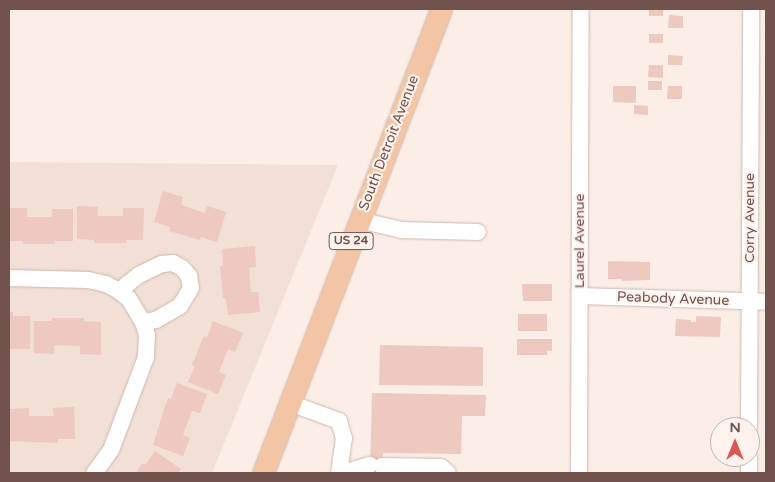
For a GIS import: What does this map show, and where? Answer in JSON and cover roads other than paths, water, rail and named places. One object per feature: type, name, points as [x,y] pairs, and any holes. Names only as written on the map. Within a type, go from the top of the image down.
[{"type":"main road","name":"South Detroit Avenue","points":[[263,473],[441,9]]},
{"type":"street","name":"Laurel Avenue","points":[[579,473],[580,9]]},
{"type":"street","name":"Corry Avenue","points":[[749,417],[751,9]]},
{"type":"street","points":[[359,220],[402,230],[478,232]]},
{"type":"street","points":[[112,287],[162,264],[173,263],[182,268],[189,276],[191,288],[180,306],[156,320],[143,322]]},
{"type":"street","points":[[9,278],[88,280],[112,287],[129,299],[143,322],[147,335],[146,357],[111,450],[94,473]]},
{"type":"street","name":"Peabody Avenue","points":[[580,296],[766,302]]},
{"type":"street","points":[[290,403],[339,421],[344,438],[339,473]]},
{"type":"street","points":[[344,473],[376,466],[442,468],[448,473]]}]
